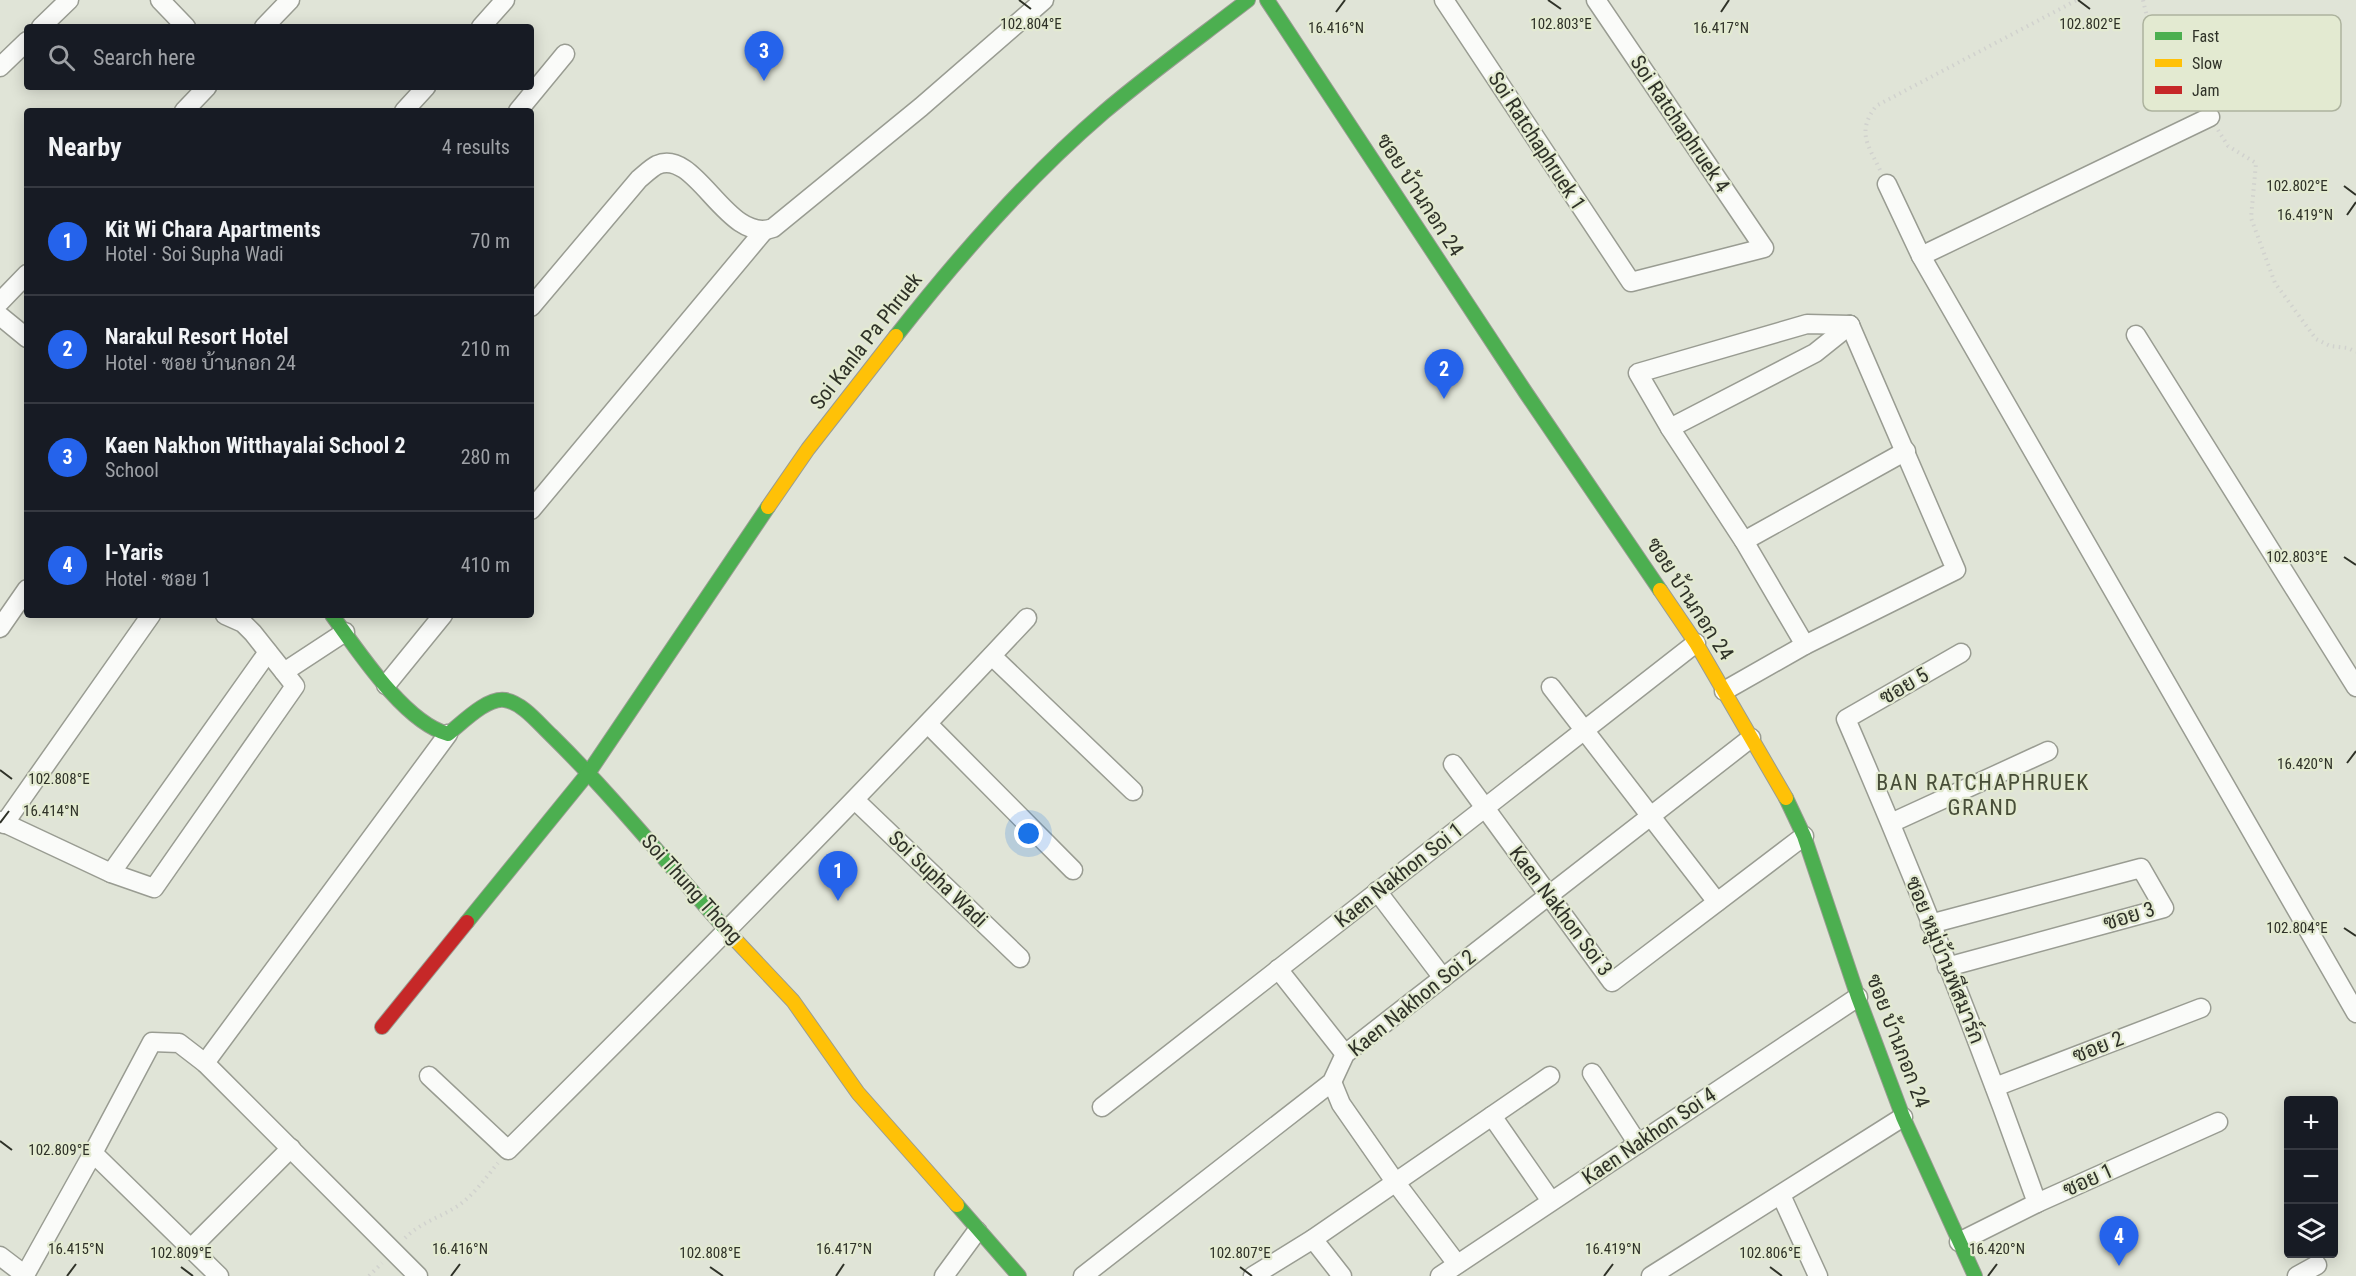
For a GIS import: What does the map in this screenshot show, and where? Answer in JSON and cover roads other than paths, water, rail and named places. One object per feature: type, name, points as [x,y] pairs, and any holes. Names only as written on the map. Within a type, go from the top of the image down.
[{"type":"street","points":[[44,24],[69,0]]},
{"type":"street","points":[[160,0],[183,24]]},
{"type":"street","points":[[267,24],[290,0]]},
{"type":"street","points":[[484,24],[505,0]]},
{"type":"street","points":[[534,506],[763,232],[773,228],[1044,0]]},
{"type":"street","name":"Soi Kanla Pa Phruek","points":[[382,1026],[589,772],[808,449],[951,266],[1032,180],[1104,112],[1248,0]]},
{"type":"street","name":"ซอย บ้านกอก 24","points":[[1267,0],[1520,384],[1696,643],[1792,809],[1804,836],[1858,997],[1903,1117],[1975,1276]]},
{"type":"street","name":"Soi Ratchaphruek 1","points":[[1444,0],[1631,282],[1764,248]]},
{"type":"street","name":"Soi Ratchaphruek 4","points":[[1596,0],[1764,248]]},
{"type":"street","points":[[0,67],[24,44]]},
{"type":"street","points":[[520,108],[565,54]]},
{"type":"street","points":[[187,108],[204,90]]},
{"type":"street","points":[[407,108],[423,90]]},
{"type":"street","points":[[1921,256],[2210,117]]},
{"type":"street","points":[[534,303],[639,179],[658,164],[674,164],[688,171],[736,220],[749,228],[763,232]]},
{"type":"street","points":[[1887,184],[1921,256],[2356,1013]]},
{"type":"street","points":[[0,302],[24,277]]},
{"type":"street","points":[[0,316],[24,336]]},
{"type":"street","points":[[1804,645],[1744,541],[1670,428],[1638,374],[1807,324],[1850,325]]},
{"type":"street","points":[[1670,428],[1815,352],[1850,325]]},
{"type":"street","points":[[1724,691],[1804,645],[1956,570],[1850,325]]},
{"type":"street","points":[[2136,335],[2356,687]]},
{"type":"street","points":[[1744,541],[1906,451]]},
{"type":"street","points":[[0,628],[24,594]]},
{"type":"street","points":[[149,618],[2,823],[111,873],[154,888],[295,686],[243,623],[232,618]]},
{"type":"street","points":[[334,618],[386,685],[423,725],[441,735],[448,734]]},
{"type":"street","points":[[386,685],[441,618]]},
{"type":"street","points":[[429,1076],[508,1150],[728,931],[1027,618]]},
{"type":"street","points":[[284,672],[345,632]]},
{"type":"street","name":"Kaen Nakhon Soi 1","points":[[1102,1107],[1696,643]]},
{"type":"street","points":[[111,873],[268,652]]},
{"type":"street","name":"ซอย 5","points":[[1846,719],[1961,653]]},
{"type":"street","points":[[992,656],[1133,791]]},
{"type":"street","points":[[1551,687],[1717,902]]},
{"type":"street","name":"Soi Thung Thong","points":[[448,734],[488,703],[497,700],[507,700],[526,711],[589,772],[728,931],[793,1001],[858,1092],[977,1231],[1019,1276]]},
{"type":"street","name":"ซอย หมู่บ้านพีสมาร์ก","points":[[1846,719],[1891,823],[1995,1087],[2037,1203]]},
{"type":"street","points":[[928,724],[1073,870]]},
{"type":"street","points":[[205,1063],[448,734]]},
{"type":"street","name":"Kaen Nakhon Soi 2","points":[[1083,1276],[1332,1082],[1346,1054],[1751,738]]},
{"type":"street","points":[[1891,823],[2048,751]]},
{"type":"street","name":"Kaen Nakhon Soi 3","points":[[1453,764],[1612,982],[1804,836]]},
{"type":"street","name":"Soi Supha Wadi","points":[[855,800],[1020,958]]},
{"type":"street","name":"ซอย 3","points":[[1930,924],[2141,868],[2164,908],[1947,967]]},
{"type":"street","points":[[1377,891],[1443,978]]},
{"type":"street","points":[[1278,969],[1346,1054]]},
{"type":"street","name":"Kaen Nakhon Soi 4","points":[[1440,1276],[1858,997]]},
{"type":"street","name":"ซอย 2","points":[[1995,1087],[2201,1008]]},
{"type":"street","points":[[0,1256],[25,1276],[152,1042],[178,1043],[205,1063],[418,1276]]},
{"type":"street","points":[[1592,1073],[1638,1144]]},
{"type":"street","points":[[1253,1276],[1313,1239],[1550,1076]]},
{"type":"street","points":[[1332,1082],[1341,1104],[1457,1264]]},
{"type":"street","points":[[1492,1116],[1551,1201]]},
{"type":"street","points":[[1651,1276],[1903,1117]]},
{"type":"street","name":"ซอย 1","points":[[1959,1242],[2037,1203],[2218,1122]]},
{"type":"street","points":[[191,1248],[291,1149]]},
{"type":"street","points":[[93,1152],[219,1276]]},
{"type":"street","points":[[1781,1195],[1818,1276]]},
{"type":"street","points":[[944,1276],[977,1231]]},
{"type":"street","points":[[1313,1239],[1342,1276]]},
{"type":"street","points":[[2297,1276],[2317,1265]]},
{"type":"place","name":"Kaen Nakhon Witthayalai School 2","points":[[764,81]]},
{"type":"place","name":"Narakul Resort Hotel","points":[[1444,399]]},
{"type":"place","name":"Kit Wi Chara Apartments","points":[[838,901]]},
{"type":"place","name":"I-Yaris","points":[[2119,1266]]},
{"type":"district","name":"BAN RATCHAPHRUEK GRAND","points":[[1983,794]]}]
